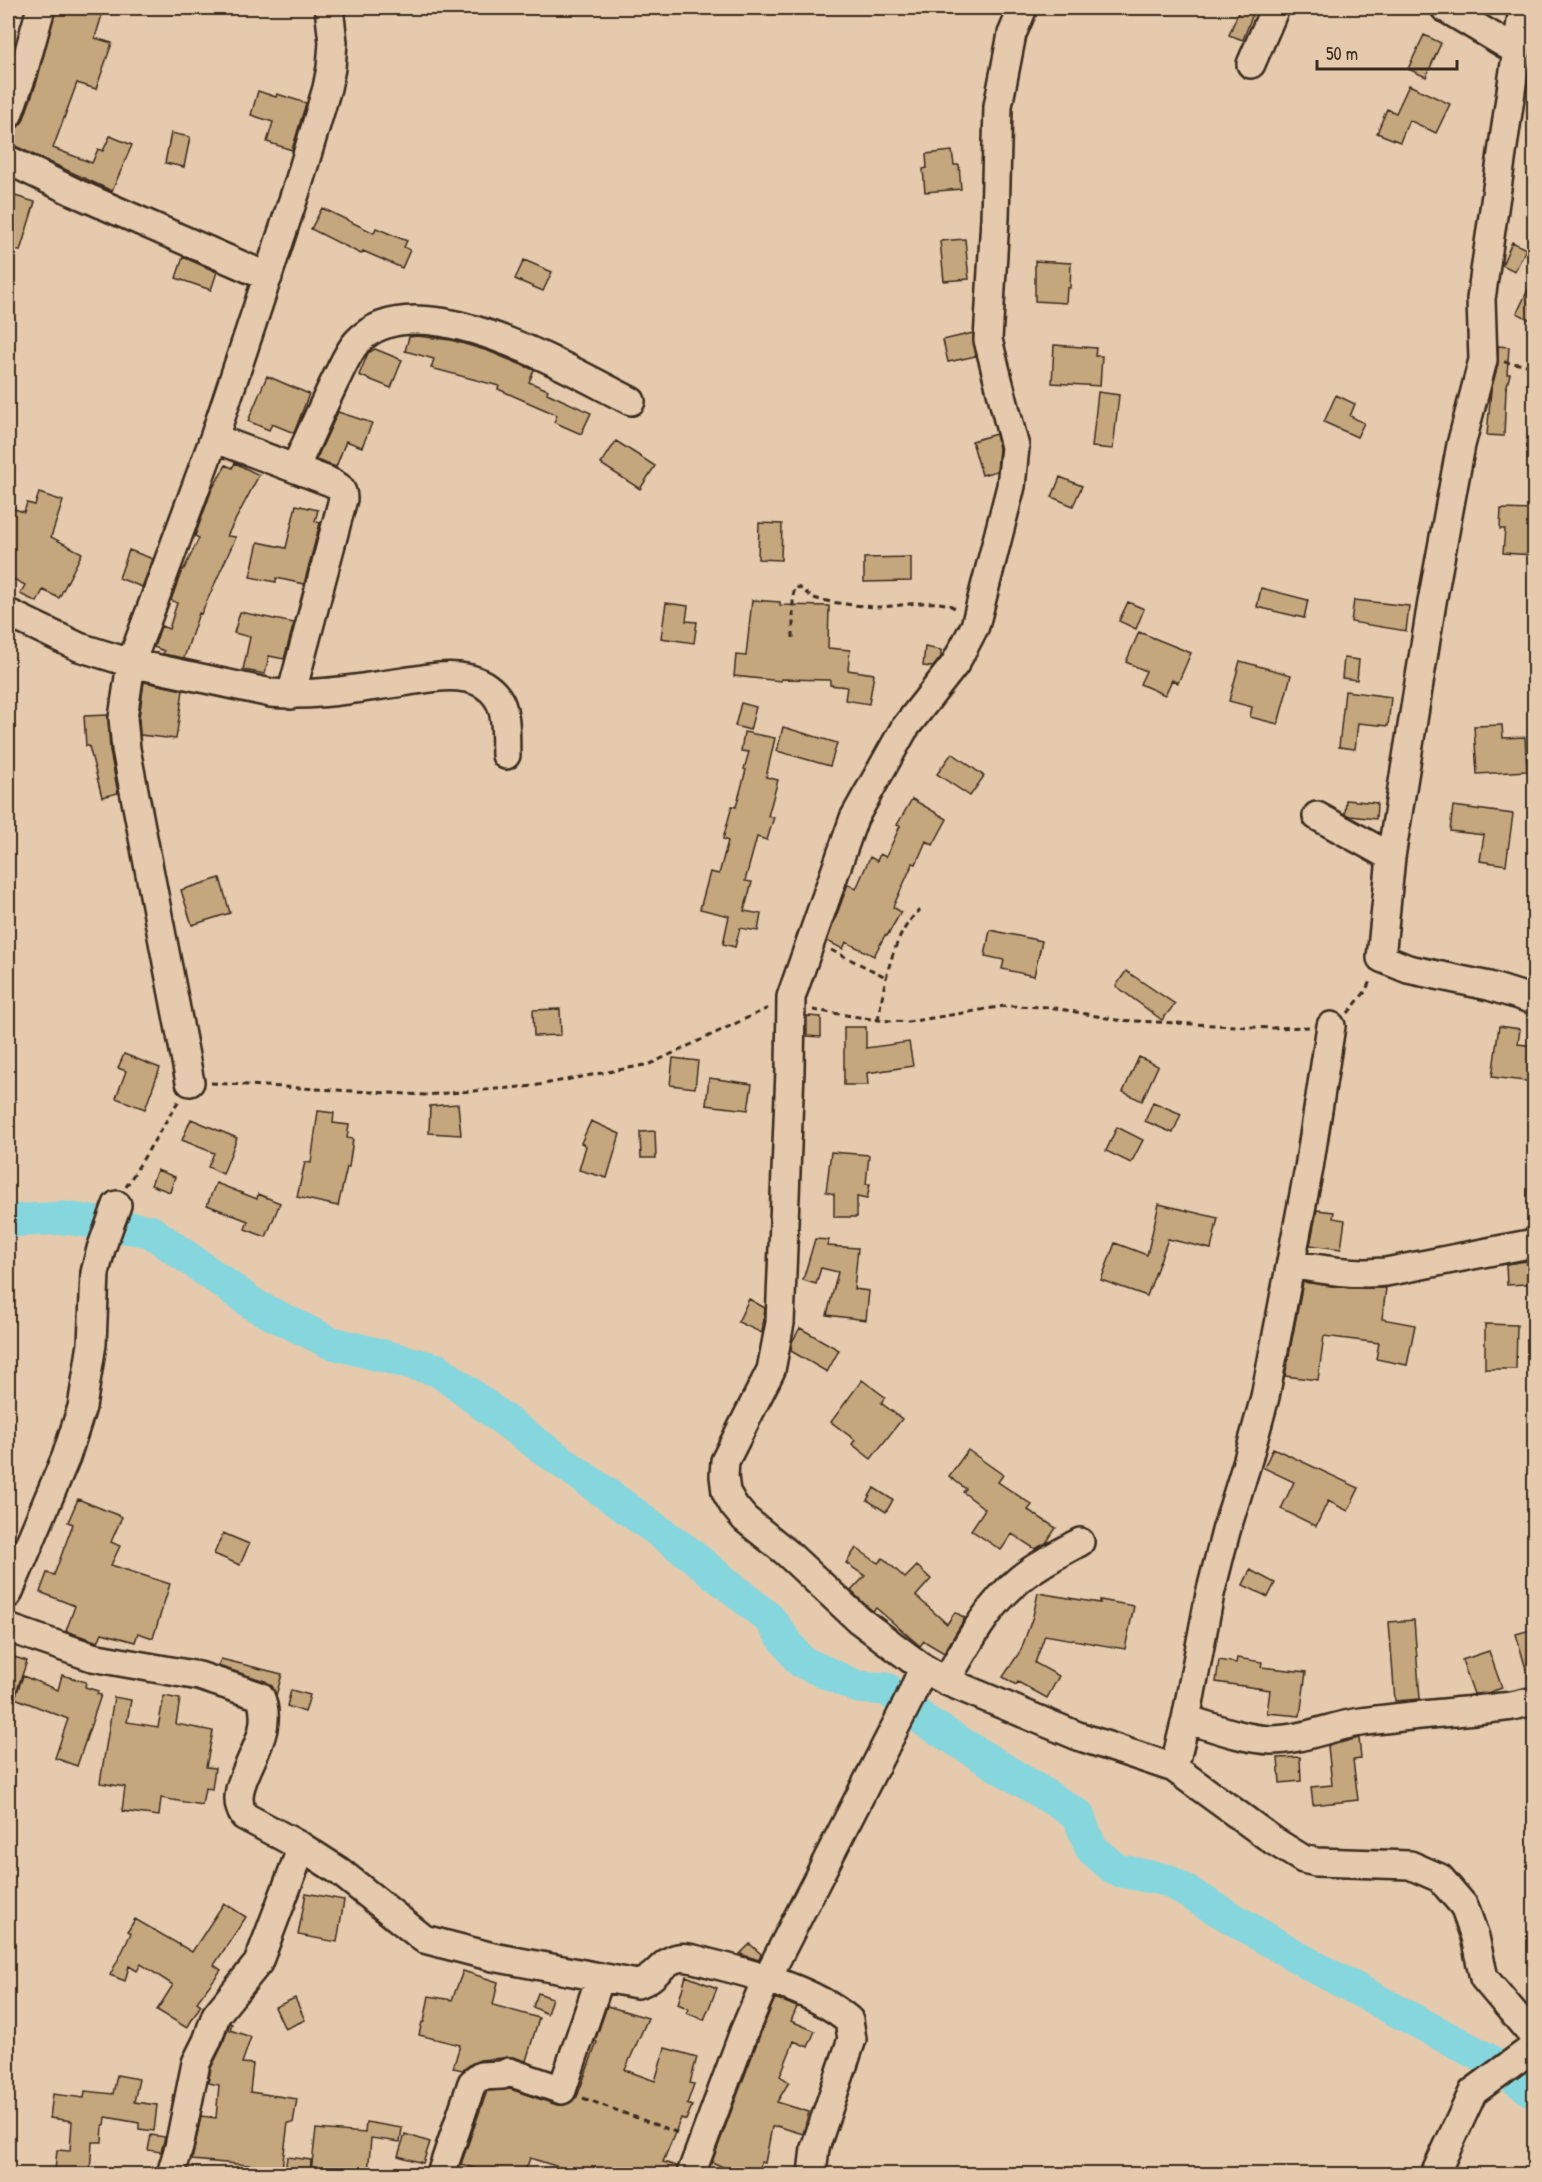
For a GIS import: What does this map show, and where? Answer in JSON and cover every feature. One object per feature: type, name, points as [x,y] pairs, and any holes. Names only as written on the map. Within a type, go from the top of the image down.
[{"type":"street","points":[[8,115],[15,73],[41,8]]},
{"type":"street","points":[[190,1082],[123,730],[124,704],[131,663],[214,438],[268,277],[329,78],[333,42],[328,8]]},
{"type":"street","points":[[1023,8],[1012,34],[998,106],[988,340],[1015,447],[1011,486],[975,626],[955,664],[904,729],[854,818],[792,1003],[780,1323],[771,1370],[725,1461],[726,1492],[745,1519],[786,1552],[859,1620],[935,1674],[1078,1736],[1174,1768],[1274,1841],[1303,1859],[1316,1862],[1410,1864],[1440,1878],[1464,1906],[1475,1937],[1484,1978],[1534,2037]]},
{"type":"street","points":[[1251,64],[1275,8]]},
{"type":"street","points":[[1445,8],[1517,51]]},
{"type":"street","points":[[1527,12],[1517,51],[1481,299],[1483,360],[1461,445],[1432,602],[1391,857],[1381,958],[1407,969],[1489,986],[1534,1000]]},
{"type":"street","points":[[8,160],[74,192],[268,277]]},
{"type":"street","points":[[295,468],[337,376],[357,342],[370,331],[404,320],[438,321],[472,329],[531,351],[632,401]]},
{"type":"street","points":[[214,438],[295,468],[341,489],[343,499],[291,695]]},
{"type":"street","points":[[8,613],[79,647],[131,663],[244,688],[291,695],[438,678],[467,678],[482,683],[498,699],[504,720],[506,755]]},
{"type":"street","points":[[1317,816],[1391,857]]},
{"type":"street","points":[[1174,1768],[1186,1719],[1210,1594],[1265,1397],[1320,1106],[1331,1026]]},
{"type":"street","points":[[8,1594],[66,1457],[82,1407],[92,1344],[95,1273],[101,1248],[117,1205]]},
{"type":"street","points":[[1291,1264],[1340,1273],[1365,1274],[1386,1272],[1534,1243]]},
{"type":"street","points":[[691,2175],[745,2029],[767,1978],[906,1705],[1003,1595],[1020,1579],[1044,1562],[1080,1542]]},
{"type":"street","points":[[8,1629],[92,1657],[199,1676],[260,1696],[266,1713],[265,1723],[238,1796],[240,1810],[244,1816],[302,1847],[339,1871],[424,1939],[474,1953],[637,1984],[648,1982],[669,1962],[684,1957],[767,1978],[835,2008],[849,2020],[852,2039],[816,2148],[812,2175]]},
{"type":"street","points":[[1186,1719],[1270,1740],[1300,1736],[1330,1727],[1360,1722],[1512,1706],[1534,1701]]},
{"type":"street","points":[[177,2174],[179,2147],[196,2062],[207,2041],[216,2015],[258,1963],[302,1847]]},
{"type":"street","points":[[441,2175],[472,2083],[479,2077],[511,2072],[562,2090],[600,1978]]},
{"type":"street","points":[[1435,2175],[1473,2092],[1534,2047]]},
{"type":"path","points":[[1483,360],[1534,366]]},
{"type":"path","points":[[793,638],[793,589],[797,586],[815,598],[876,607],[943,603],[951,605],[975,626]]},
{"type":"path","points":[[878,1020],[886,977],[907,923],[920,910]]},
{"type":"path","points":[[812,941],[886,977]]},
{"type":"path","points":[[117,1205],[190,1082],[425,1095],[534,1086],[650,1064],[792,1003],[803,1009],[908,1022],[1005,1006],[1050,1007],[1117,1020],[1148,1022],[1272,1028],[1331,1026],[1351,1010],[1365,992],[1381,958]]},
{"type":"path","points":[[562,2090],[702,2141]]},
{"type":"building","points":[[56,8],[104,8],[95,38],[112,43],[96,89],[77,83],[53,148],[92,163],[98,149],[103,151],[110,136],[132,145],[112,191],[8,144],[8,130],[18,127],[23,121],[37,81]]},
{"type":"building","points":[[1240,8],[1255,8],[1243,40],[1229,35]]},
{"type":"building","points":[[1424,35],[1441,43],[1426,77],[1408,69]]},
{"type":"building","points":[[1409,85],[1450,104],[1436,133],[1409,120],[1400,142],[1377,133],[1387,109],[1396,113]]},
{"type":"building","points":[[258,91],[306,103],[292,150],[267,142],[273,122],[251,115]]},
{"type":"building","points":[[171,133],[190,137],[184,167],[165,163]]},
{"type":"building","points":[[952,151],[954,165],[959,165],[961,189],[925,192],[923,169],[927,168],[926,154]]},
{"type":"building","points":[[15,196],[35,202],[20,251],[8,248],[8,221]]},
{"type":"building","points":[[322,208],[374,233],[376,228],[407,241],[404,247],[410,250],[402,268],[363,251],[361,254],[311,229]]},
{"type":"building","points":[[965,239],[969,279],[944,281],[940,241]]},
{"type":"building","points":[[1512,242],[1526,249],[1515,271],[1502,265]]},
{"type":"building","points":[[183,257],[217,272],[211,290],[176,278]]},
{"type":"building","points":[[524,260],[552,272],[543,291],[515,279]]},
{"type":"building","points":[[1035,261],[1071,263],[1070,288],[1067,288],[1066,303],[1035,301]]},
{"type":"building","points":[[1534,277],[1534,322],[1517,313]]},
{"type":"building","points":[[973,333],[976,356],[948,362],[943,340]]},
{"type":"building","points":[[409,337],[451,340],[488,351],[534,370],[529,382],[591,413],[581,434],[554,422],[557,415],[498,389],[499,386],[431,368],[434,359],[405,351]]},
{"type":"building","points":[[1054,345],[1096,348],[1095,356],[1102,356],[1100,386],[1052,383]]},
{"type":"building","points":[[1498,346],[1509,347],[1507,374],[1510,374],[1506,389],[1504,436],[1487,435],[1491,390],[1498,364]]},
{"type":"building","points":[[375,349],[402,360],[391,388],[359,375],[368,353]]},
{"type":"building","points":[[267,376],[309,394],[294,433],[272,424],[269,430],[248,421]]},
{"type":"building","points":[[1098,392],[1119,395],[1113,449],[1092,447]]},
{"type":"building","points":[[1336,395],[1355,404],[1350,416],[1364,423],[1357,437],[1324,422]]},
{"type":"building","points":[[338,412],[372,423],[362,447],[346,441],[336,467],[316,460]]},
{"type":"building","points":[[996,434],[999,448],[997,471],[982,475],[972,441]]},
{"type":"building","points":[[616,441],[655,466],[640,489],[601,464]]},
{"type":"building","points":[[235,463],[259,475],[227,536],[236,537],[201,614],[199,613],[184,658],[163,654],[164,651],[154,647],[161,626],[169,629],[177,603],[171,600],[182,570],[199,538],[195,536],[212,489],[226,465],[232,468]]},
{"type":"building","points":[[1060,477],[1082,486],[1073,506],[1052,497]]},
{"type":"building","points":[[39,493],[63,501],[51,537],[82,553],[59,598],[43,590],[37,602],[20,594],[25,585],[8,576],[8,507],[24,512],[27,503],[35,505]]},
{"type":"building","points":[[296,505],[318,510],[315,521],[320,523],[304,584],[276,578],[276,582],[250,577],[258,542],[286,548]]},
{"type":"building","points":[[1501,509],[1534,510],[1534,555],[1503,553],[1505,529],[1500,529]]},
{"type":"building","points":[[759,523],[782,524],[781,560],[758,559]]},
{"type":"building","points":[[129,550],[153,559],[142,587],[119,578]]},
{"type":"building","points":[[911,557],[911,581],[864,582],[864,558]]},
{"type":"building","points":[[1261,588],[1308,600],[1304,618],[1257,607]]},
{"type":"building","points":[[752,600],[780,602],[780,605],[829,606],[828,648],[850,650],[848,670],[874,674],[869,704],[845,700],[847,687],[830,685],[830,680],[781,679],[781,681],[734,676],[736,655],[746,656]]},
{"type":"building","points":[[1354,600],[1409,606],[1406,631],[1351,622]]},
{"type":"building","points":[[1128,602],[1144,609],[1136,629],[1119,621]]},
{"type":"building","points":[[666,603],[688,606],[686,621],[697,622],[694,643],[661,638]]},
{"type":"building","points":[[240,612],[294,623],[284,659],[269,656],[265,674],[243,670],[250,637],[234,633]]},
{"type":"building","points":[[1139,632],[1191,653],[1178,683],[1172,680],[1165,695],[1140,684],[1146,671],[1126,662]]},
{"type":"building","points":[[925,647],[941,650],[941,657],[933,667],[923,666]]},
{"type":"building","points":[[1344,658],[1359,660],[1357,680],[1342,678]]},
{"type":"building","points":[[1240,661],[1291,675],[1278,724],[1250,717],[1252,707],[1229,701]]},
{"type":"building","points":[[144,682],[183,690],[176,739],[140,735],[139,718]]},
{"type":"building","points":[[1345,691],[1391,697],[1388,726],[1358,723],[1355,749],[1339,747]]},
{"type":"building","points":[[741,703],[756,707],[750,730],[735,726]]},
{"type":"building","points":[[108,715],[110,751],[118,793],[102,797],[89,746],[86,746],[84,716]]},
{"type":"building","points":[[1502,725],[1503,738],[1525,737],[1527,771],[1477,774],[1474,726]]},
{"type":"building","points":[[783,727],[837,743],[830,766],[777,751]]},
{"type":"building","points":[[744,732],[775,738],[766,777],[778,780],[768,816],[774,817],[767,840],[757,837],[745,881],[752,882],[744,911],[761,914],[758,931],[740,928],[735,947],[723,944],[729,916],[700,909],[710,872],[719,874],[728,841],[723,839],[732,806],[736,807],[746,770],[744,769],[749,752],[741,751]]},
{"type":"building","points":[[952,753],[984,776],[970,796],[937,774]]},
{"type":"building","points":[[912,799],[947,819],[933,845],[926,841],[916,864],[913,863],[893,907],[901,912],[887,936],[885,935],[874,956],[846,942],[843,949],[827,941],[848,884],[856,889],[870,857],[877,861],[880,854],[886,857],[900,826],[897,825]]},
{"type":"building","points":[[1346,800],[1377,803],[1376,819],[1345,814]]},
{"type":"building","points":[[1453,806],[1513,814],[1506,865],[1480,861],[1484,835],[1450,831]]},
{"type":"building","points":[[220,878],[230,913],[192,925],[181,890]]},
{"type":"building","points":[[990,930],[1042,941],[1034,976],[1002,969],[1004,960],[985,956]]},
{"type":"building","points":[[1126,971],[1175,1004],[1162,1020],[1116,986]]},
{"type":"building","points":[[560,1009],[561,1035],[534,1036],[533,1010]]},
{"type":"building","points":[[807,1016],[821,1017],[821,1037],[807,1036]]},
{"type":"building","points":[[1499,1026],[1520,1029],[1518,1044],[1534,1046],[1534,1082],[1492,1077]]},
{"type":"building","points":[[844,1027],[866,1027],[866,1048],[909,1042],[913,1066],[867,1073],[868,1085],[844,1085]]},
{"type":"building","points":[[124,1054],[160,1068],[145,1109],[116,1098],[126,1071],[118,1068]]},
{"type":"building","points":[[1139,1057],[1158,1066],[1142,1101],[1123,1092]]},
{"type":"building","points":[[673,1058],[698,1061],[695,1088],[670,1085]]},
{"type":"building","points":[[709,1078],[752,1084],[748,1110],[706,1105]]},
{"type":"building","points":[[1153,1102],[1181,1114],[1173,1133],[1145,1121]]},
{"type":"building","points":[[458,1104],[461,1135],[429,1133],[430,1106]]},
{"type":"building","points":[[318,1111],[334,1113],[333,1123],[349,1125],[347,1138],[353,1139],[349,1167],[347,1167],[338,1206],[297,1197],[305,1162],[311,1163]]},
{"type":"building","points":[[191,1119],[237,1138],[223,1174],[208,1167],[214,1153],[182,1140]]},
{"type":"building","points":[[591,1121],[620,1134],[607,1178],[579,1170],[586,1146],[581,1143]]},
{"type":"building","points":[[1117,1127],[1143,1140],[1131,1163],[1106,1151]]},
{"type":"building","points":[[655,1131],[656,1158],[641,1158],[640,1132]]},
{"type":"building","points":[[831,1152],[869,1155],[866,1184],[870,1184],[867,1199],[857,1197],[857,1217],[834,1217],[834,1194],[826,1192]]},
{"type":"building","points":[[157,1170],[175,1177],[170,1192],[151,1185]]},
{"type":"building","points":[[216,1183],[257,1199],[258,1194],[280,1203],[266,1237],[245,1229],[248,1221],[207,1205]]},
{"type":"building","points":[[1159,1204],[1218,1218],[1211,1249],[1168,1239],[1147,1296],[1101,1280],[1115,1243],[1147,1255]]},
{"type":"building","points":[[1317,1210],[1334,1212],[1333,1218],[1345,1220],[1341,1249],[1310,1245]]},
{"type":"building","points":[[815,1239],[829,1240],[827,1246],[858,1248],[854,1289],[869,1291],[866,1320],[827,1315],[838,1272],[821,1268],[816,1284],[803,1280]]},
{"type":"building","points":[[1527,1261],[1527,1284],[1507,1285],[1506,1264]]},
{"type":"building","points":[[1303,1282],[1349,1288],[1386,1288],[1382,1319],[1415,1325],[1407,1365],[1376,1359],[1379,1343],[1324,1336],[1318,1380],[1285,1376]]},
{"type":"building","points":[[749,1299],[765,1308],[762,1333],[738,1322]]},
{"type":"building","points":[[1485,1324],[1517,1325],[1516,1369],[1485,1369]]},
{"type":"building","points":[[800,1328],[839,1350],[827,1372],[791,1351],[792,1342]]},
{"type":"building","points":[[862,1380],[885,1397],[881,1403],[902,1419],[871,1459],[852,1444],[855,1440],[831,1422]]},
{"type":"building","points":[[1273,1448],[1359,1488],[1348,1511],[1328,1501],[1316,1526],[1281,1509],[1294,1482],[1264,1468]]},
{"type":"building","points":[[968,1450],[1003,1475],[998,1482],[1032,1505],[1028,1510],[1056,1528],[1046,1543],[1035,1549],[1012,1534],[1001,1550],[971,1530],[985,1509],[963,1492],[966,1489],[949,1476]]},
{"type":"building","points":[[874,1488],[893,1500],[886,1512],[867,1500]]},
{"type":"building","points":[[78,1499],[122,1517],[111,1542],[120,1546],[111,1565],[170,1584],[153,1638],[138,1633],[135,1642],[102,1633],[98,1642],[66,1631],[75,1606],[40,1592],[47,1573],[54,1575],[73,1524],[68,1522]]},
{"type":"building","points":[[223,1533],[249,1544],[240,1565],[214,1554]]},
{"type":"building","points":[[856,1548],[878,1563],[883,1558],[905,1578],[917,1566],[931,1579],[916,1596],[947,1624],[955,1612],[965,1618],[944,1653],[924,1641],[920,1646],[876,1608],[873,1611],[851,1591],[865,1576],[846,1563]]},
{"type":"building","points":[[1250,1570],[1275,1583],[1268,1597],[1243,1585]]},
{"type":"building","points":[[1038,1593],[1134,1606],[1125,1649],[1045,1635],[1035,1663],[1059,1676],[1047,1698],[1018,1682],[1016,1685],[1003,1677],[1021,1650]]},
{"type":"building","points":[[1414,1620],[1420,1699],[1395,1701],[1389,1622]]},
{"type":"building","points":[[1534,1629],[1534,1682],[1530,1683],[1516,1634]]},
{"type":"building","points":[[1489,1651],[1502,1688],[1474,1694],[1462,1660]]},
{"type":"building","points":[[8,1655],[27,1661],[10,1710],[8,1709]]},
{"type":"building","points":[[1237,1658],[1262,1662],[1261,1667],[1306,1672],[1300,1716],[1267,1713],[1270,1690],[1216,1682],[1219,1660],[1236,1663]]},
{"type":"building","points":[[221,1659],[282,1674],[276,1696],[272,1686],[265,1681],[218,1666]]},
{"type":"building","points":[[62,1675],[86,1682],[85,1687],[98,1691],[97,1694],[101,1695],[77,1766],[55,1758],[68,1719],[15,1698],[23,1676],[58,1690]]},
{"type":"building","points":[[291,1690],[310,1695],[305,1712],[287,1706]]},
{"type":"building","points":[[164,1696],[180,1699],[176,1724],[213,1731],[206,1767],[215,1768],[212,1789],[205,1788],[202,1805],[161,1798],[159,1816],[122,1811],[125,1787],[100,1783],[114,1697],[131,1700],[127,1722],[158,1727]]},
{"type":"building","points":[[1359,1738],[1361,1759],[1353,1760],[1358,1800],[1313,1805],[1311,1787],[1332,1785],[1328,1746]]},
{"type":"building","points":[[1300,1757],[1301,1781],[1280,1783],[1278,1758]]},
{"type":"building","points":[[306,1893],[344,1900],[337,1942],[298,1935]]},
{"type":"building","points":[[224,1903],[246,1917],[214,1965],[221,1970],[197,2002],[201,2005],[187,2028],[157,2010],[173,1985],[141,1964],[137,1971],[129,1966],[125,1981],[110,1975],[131,1933],[128,1931],[135,1919],[192,1952]]},
{"type":"building","points":[[750,1944],[761,1954],[759,1960],[740,1954]]},
{"type":"building","points":[[463,1971],[498,1982],[493,2005],[539,2018],[526,2061],[513,2057],[480,2060],[463,2070],[453,2068],[460,2045],[419,2035],[429,1996],[452,2000]]},
{"type":"building","points":[[686,1976],[717,1988],[704,2020],[687,2013],[689,2009],[678,2004]]},
{"type":"building","points":[[538,1993],[552,1998],[547,2014],[533,2007]]},
{"type":"building","points":[[295,1998],[305,2020],[285,2029],[275,2007]]},
{"type":"building","points":[[775,1998],[797,2007],[791,2021],[815,2031],[808,2047],[794,2041],[780,2076],[789,2082],[777,2102],[809,2112],[803,2134],[777,2126],[772,2127],[765,2163],[761,2162],[759,2175],[741,2175],[712,2162]]},
{"type":"building","points":[[607,2006],[648,2018],[625,2070],[655,2081],[665,2048],[697,2057],[690,2083],[694,2084],[687,2104],[692,2106],[686,2120],[681,2118],[663,2162],[677,2166],[676,2175],[563,2175],[565,2169],[530,2158],[524,2175],[496,2175],[461,2164],[487,2091],[510,2089],[557,2105],[564,2105],[577,2097]]},
{"type":"building","points":[[230,2023],[232,2024],[230,2030],[251,2037],[242,2063],[253,2064],[250,2092],[297,2099],[293,2123],[288,2123],[282,2168],[192,2160],[201,2116],[216,2118],[219,2085],[208,2083],[211,2068]]},
{"type":"building","points":[[117,2075],[139,2079],[134,2102],[157,2105],[154,2131],[139,2129],[139,2123],[106,2117],[102,2142],[92,2142],[90,2173],[55,2171],[57,2150],[70,2151],[72,2121],[50,2118],[53,2094],[84,2098],[85,2091],[113,2094]]},
{"type":"building","points":[[366,2122],[402,2128],[400,2142],[371,2138],[368,2174],[326,2169],[326,2173],[311,2172],[316,2129],[365,2133]]},
{"type":"building","points":[[405,2134],[430,2142],[423,2163],[398,2156]]},
{"type":"building","points":[[151,2135],[165,2137],[161,2152],[148,2150]]},
{"type":"building","points":[[287,2157],[311,2160],[310,2175],[285,2173]]},
{"type":"waterway","points":[[8,1221],[66,1218],[150,1231],[256,1306],[329,1342],[438,1370],[689,1553],[770,1619],[800,1661],[858,1687],[887,1689],[925,1721],[1078,1815],[1091,1848],[1116,1870],[1167,1880],[1311,1965],[1487,2059],[1534,2092]]}]
